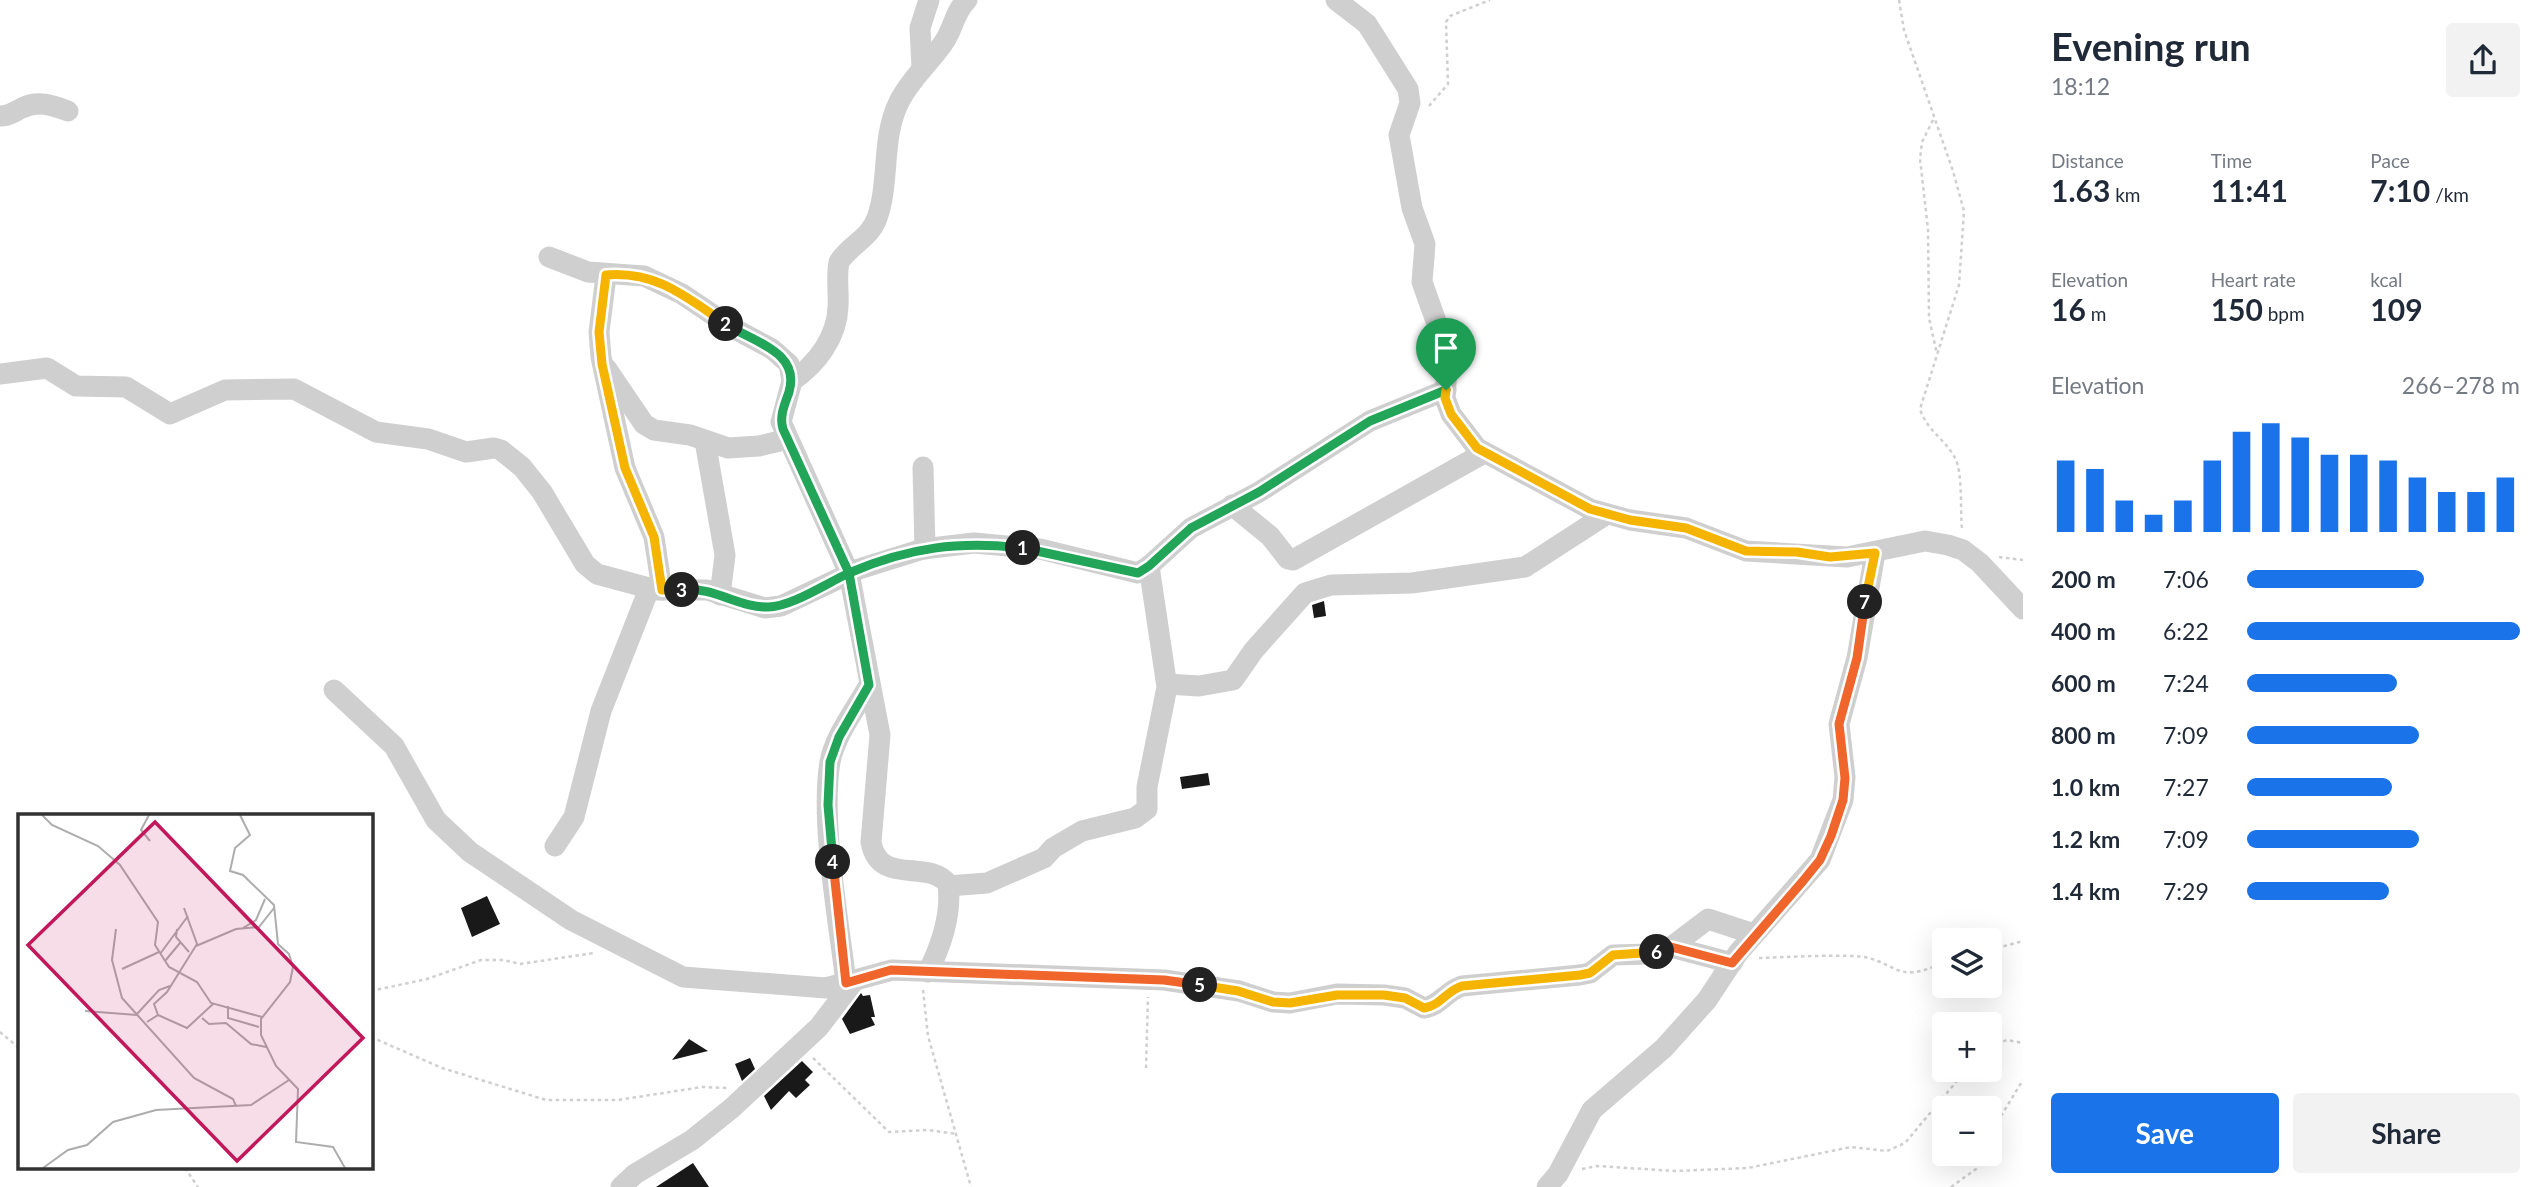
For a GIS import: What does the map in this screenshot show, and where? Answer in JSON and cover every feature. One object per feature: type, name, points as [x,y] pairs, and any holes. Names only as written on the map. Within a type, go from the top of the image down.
[{"type":"street","points":[[922,68],[920,28],[929,0]]},
{"type":"street","points":[[792,381],[803,373],[831,338],[838,307],[839,262],[871,231],[878,216],[891,125],[898,104],[922,68],[945,41],[957,12],[967,0]]},
{"type":"street","points":[[1336,0],[1367,24],[1408,89],[1410,103],[1399,135],[1412,208],[1425,244],[1422,282],[1448,355],[1445,398],[1451,414],[1464,433],[1484,453],[1572,501],[1607,514],[1686,528],[1746,551],[1797,552],[1830,557],[1875,553],[1925,541],[1963,550],[1980,563],[2023,609]]},
{"type":"street","points":[[0,116],[9,116],[32,104],[47,104],[68,111]]},
{"type":"street","points":[[549,257],[571,267],[606,275],[635,274],[682,293],[731,327],[783,357],[792,381],[781,422],[849,573],[880,736],[871,842],[873,853],[881,863],[936,876],[946,881],[948,886],[947,918],[937,953],[924,972]]},
{"type":"street","points":[[555,846],[574,817],[601,711],[655,589],[654,537],[625,468],[602,364],[599,332],[606,275]]},
{"type":"street","points":[[602,364],[644,424],[654,430],[728,448],[759,446],[788,439]]},
{"type":"street","points":[[0,374],[47,368],[76,386],[126,387],[170,414],[225,390],[294,389],[376,432],[428,439],[466,452],[494,448],[501,450],[522,467],[542,492],[585,564],[597,574],[655,589],[694,588],[765,608],[780,606],[849,573],[925,549],[974,542],[1040,549],[1138,573],[1191,528],[1259,492],[1370,421],[1446,390]]},
{"type":"street","points":[[705,441],[725,555],[720,595]]},
{"type":"street","points":[[1232,505],[1270,536],[1288,559],[1293,560],[1484,453]]},
{"type":"street","points":[[923,467],[925,549]]},
{"type":"street","points":[[1167,684],[1199,686],[1233,680],[1299,597],[1312,590],[1331,585],[1412,583],[1525,567],[1607,514]]},
{"type":"street","points":[[1553,1180],[1592,1110],[1605,1095],[1664,1048],[1707,1000],[1754,934],[1820,860],[1843,800],[1845,778],[1839,724],[1857,658],[1875,553]]},
{"type":"street","points":[[948,886],[987,883],[1044,858],[1053,848],[1082,831],[1143,814],[1167,684],[1149,566]]},
{"type":"street","points":[[621,1187],[656,1158],[692,1140],[801,1046],[819,1027],[850,982],[830,835],[830,762],[839,737],[869,685]]},
{"type":"street","points":[[334,690],[394,746],[436,820],[470,852],[571,920],[683,977],[826,988],[891,970],[1149,980],[1238,991],[1273,1002],[1290,1003],[1337,995],[1384,995],[1405,998],[1424,1008],[1436,1004],[1448,991],[1462,986],[1580,975],[1590,973],[1609,957],[1651,954],[1671,947],[1708,919],[1754,934]]},
{"type":"street","points":[[1671,947],[1732,963]]},
{"type":"path","points":[[1428,107],[1448,85],[1446,22],[1450,16],[1490,0]]},
{"type":"path","points":[[1899,0],[1904,30],[1933,120],[1954,171],[1964,211],[1959,285],[1920,409],[1929,429],[1952,453],[1958,464],[1963,550]]},
{"type":"path","points":[[1933,120],[1922,142],[1920,159],[1926,194],[1929,318],[1937,356]]},
{"type":"path","points":[[2002,947],[2023,941]]},
{"type":"path","points":[[373,991],[428,979],[481,960],[504,960],[520,964],[598,952]]},
{"type":"path","points":[[1732,963],[1817,954],[1875,958],[1899,973],[1923,973],[1932,968]]},
{"type":"path","points":[[924,972],[929,1036],[971,1187]]},
{"type":"path","points":[[1146,1068],[1149,980]]},
{"type":"path","points":[[0,1032],[18,1047]]},
{"type":"path","points":[[373,1038],[442,1068],[546,1100],[618,1100],[702,1087],[748,1091]]},
{"type":"path","points":[[2002,1042],[2023,1043]]},
{"type":"path","points":[[801,1046],[889,1132],[928,1130],[957,1135]]},
{"type":"path","points":[[2002,1114],[2023,1080]]},
{"type":"path","points":[[1553,1180],[1597,1166],[1675,1171],[1748,1168],[1851,1147],[1887,1151],[1905,1143],[1956,1082]]},
{"type":"path","points":[[1951,1187],[1977,1166]]},
{"type":"path","points":[[186,1170],[198,1187]]},
{"type":"building","points":[[1324,601],[1326,616],[1314,618],[1312,605]]},
{"type":"building","points":[[1208,773],[1210,785],[1182,789],[1180,777]]},
{"type":"building","points":[[487,896],[500,924],[472,937],[461,908]]},
{"type":"building","points":[[861,993],[863,996],[870,995],[875,1017],[871,1017],[875,1025],[850,1034],[842,1019]]},
{"type":"building","points":[[689,1039],[708,1051],[672,1060]]},
{"type":"building","points":[[750,1058],[755,1069],[742,1081],[735,1064]]},
{"type":"building","points":[[802,1061],[813,1072],[805,1080],[810,1085],[796,1098],[789,1091],[771,1110],[764,1096]]},
{"type":"building","points":[[693,1163],[709,1187],[656,1187]]},
{"type":"route","points":[[1446,390],[1370,421],[1259,492],[1224,508],[1191,528],[1138,573],[1040,549],[974,542],[923,549],[849,573],[783,429],[782,416],[792,381],[789,364],[783,357],[731,327],[682,293],[644,276],[628,273],[606,275],[599,332],[609,401],[625,468],[654,537],[662,590],[707,590],[765,608],[780,606],[849,573],[869,685],[839,737],[830,762],[830,835],[846,983],[891,970],[1164,980],[1238,991],[1273,1002],[1290,1003],[1337,995],[1384,995],[1405,998],[1424,1008],[1434,1006],[1448,991],[1462,986],[1502,985],[1590,973],[1609,957],[1617,954],[1651,954],[1671,947],[1715,961],[1732,963],[1820,860],[1831,836],[1843,800],[1845,778],[1839,724],[1857,658],[1875,553],[1830,557],[1797,552],[1746,551],[1686,528],[1630,520],[1590,509],[1504,466],[1477,448],[1451,414],[1445,398],[1446,390]]}]
